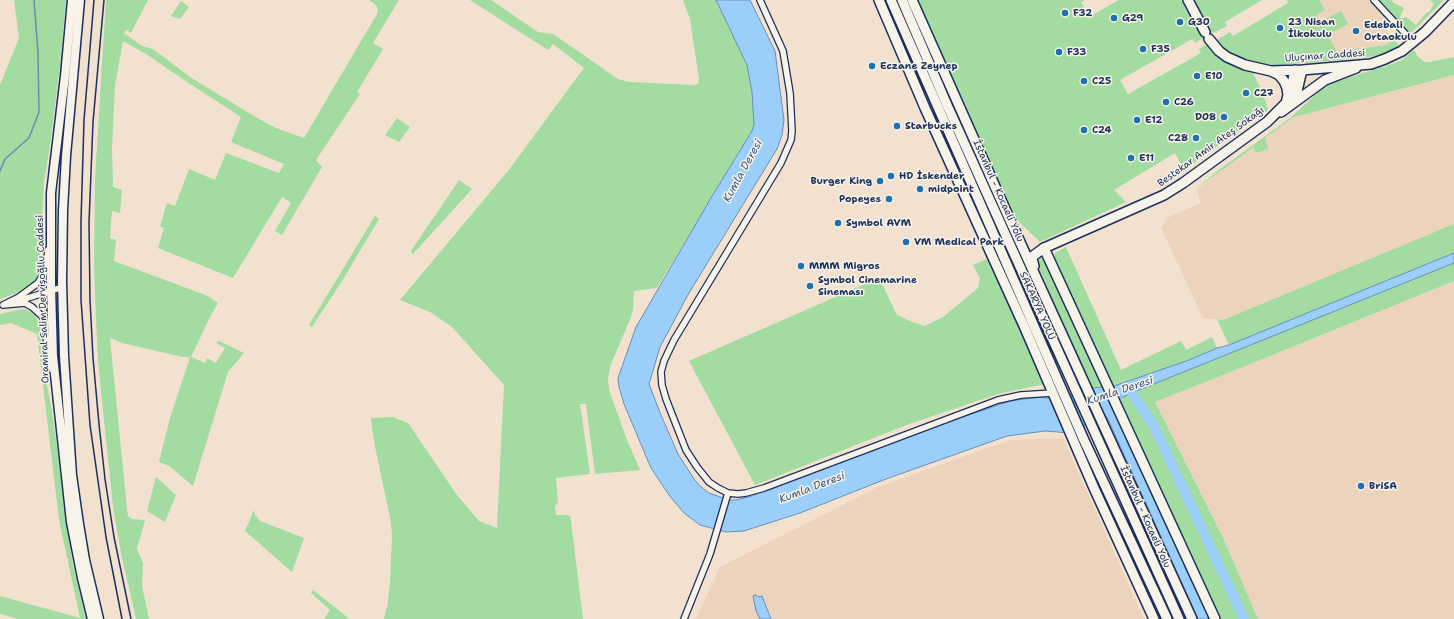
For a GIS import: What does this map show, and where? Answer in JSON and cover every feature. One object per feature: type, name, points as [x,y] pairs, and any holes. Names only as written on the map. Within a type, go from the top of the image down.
[{"type":"main road","name":"Oramiral Salim Dervişoğllu Caddesi","points":[[72,0],[65,76],[51,193],[51,291],[55,377],[71,522],[92,619]]},
{"type":"main road","name":"Oramiral Salim Dervişoğllu Caddesi","points":[[80,0],[66,156],[63,210],[64,356],[72,475],[85,560],[99,619]]},
{"type":"main road","points":[[879,0],[925,108],[1057,396],[1070,433],[1154,619]]},
{"type":"main road","name":"SAKARYA YOLU","points":[[891,0],[1057,396],[1083,438],[1168,619]]},
{"type":"main road","name":"İstanbul - Kocaeli Yolu","points":[[902,0],[948,106],[1179,619]]},
{"type":"main road","points":[[912,0],[1018,239],[1192,619]]},
{"type":"main road","name":"Uluçınar Caddesi","points":[[1188,0],[1207,35],[1219,51],[1227,57],[1245,65],[1271,71],[1371,64],[1393,56],[1414,42],[1452,2]]},
{"type":"main road","points":[[1267,122],[1325,80],[1371,64]]},
{"type":"main road","points":[[1286,103],[1299,70]]},
{"type":"main road","points":[[1278,114],[1296,95],[1299,70]]},
{"type":"main road","points":[[1271,71],[1279,75],[1287,88],[1288,95],[1286,103]]},
{"type":"main road","name":"Bestekar Amir Ateş Sokağı","points":[[1044,248],[1164,195],[1267,122],[1286,103]]},
{"type":"main road","points":[[1018,239],[1033,250],[1044,248]]},
{"type":"main road","points":[[1044,248],[1033,256],[1032,259],[1042,282],[1045,296]]},
{"type":"main road","points":[[1044,248],[1215,619]]},
{"type":"main road","points":[[1083,438],[1114,530]]},
{"type":"main road","points":[[1099,441],[1143,512]]},
{"type":"street","points":[[760,0],[783,51],[790,93],[791,140],[781,163],[674,340],[664,361],[661,372],[662,385],[666,400],[686,450],[697,467],[709,482],[728,494],[742,494],[764,488],[998,400],[1020,395],[1057,396]]},
{"type":"street","points":[[1374,0],[1414,42]]},
{"type":"street","points":[[1,306],[26,292],[42,277],[45,272],[51,234]]},
{"type":"street","points":[[1,306],[63,288]]},
{"type":"street","points":[[1,306],[25,303],[42,316],[45,322],[48,360],[55,377]]},
{"type":"street","points":[[684,619],[710,554],[728,494]]},
{"type":"shaded area","name":"Edebali Ortaokulu","points":[[1305,0],[1371,0],[1385,16],[1379,22],[1394,39],[1386,45],[1337,52]]},
{"type":"shaded area","points":[[1454,75],[1454,224],[1223,320],[1203,318],[1161,228],[1170,216],[1201,203],[1197,190],[1294,117]]},
{"type":"shaded area","name":"BriSA","points":[[1454,281],[1454,619],[1258,619],[1224,540],[1155,402]]},
{"type":"shaded area","points":[[1063,438],[1144,619],[696,619],[720,567],[878,487],[1010,440]]},
{"type":"green space","points":[[14,0],[66,0],[60,66],[44,183],[39,276],[35,281],[17,293],[0,299],[0,85],[19,38]]},
{"type":"green space","points":[[106,0],[148,0],[131,33],[126,30],[124,33],[142,46],[153,49],[193,79],[259,119],[276,128],[304,138],[377,14],[378,9],[376,5],[369,0],[399,0],[373,43],[383,49],[357,92],[360,94],[316,160],[322,167],[282,235],[275,231],[291,203],[282,197],[233,278],[158,248],[164,228],[160,226],[167,203],[175,206],[189,169],[215,180],[226,153],[279,173],[284,164],[231,142],[241,117],[146,54],[123,41],[115,85],[112,148],[113,187],[122,190],[120,213],[112,211],[110,238],[116,240],[114,261],[208,296],[218,303],[191,357],[205,363],[207,358],[216,363],[225,348],[216,343],[219,341],[244,353],[228,372],[193,486],[169,466],[159,462],[170,418],[190,357],[183,357],[122,343],[110,338],[128,516],[132,519],[145,520],[137,549],[143,563],[142,586],[149,619],[136,619],[121,553],[113,506],[98,361],[94,265],[95,178]]},
{"type":"green space","points":[[470,0],[491,0],[538,32],[553,34],[618,79],[629,82],[694,85],[698,84],[699,79],[690,19],[683,0],[716,0],[747,65],[752,92],[754,124],[752,131],[657,288],[634,291],[631,317],[611,364],[608,378],[609,390],[627,440],[640,470],[595,474],[586,404],[580,404],[590,474],[556,478],[558,504],[555,505],[556,515],[570,516],[583,619],[384,619],[388,602],[392,537],[391,522],[374,442],[371,418],[392,417],[408,423],[457,495],[479,521],[497,528],[504,385],[452,327],[430,312],[400,300],[508,171],[584,68],[553,44],[548,50]]},
{"type":"green space","points":[[917,0],[1085,0],[1081,2],[1089,17],[1119,0],[1181,0],[1203,38],[1195,43],[1192,39],[1120,80],[1128,94],[1201,53],[1199,49],[1207,44],[1216,56],[1226,62],[1253,73],[1263,93],[1268,110],[1184,170],[1175,153],[1114,190],[1126,202],[1040,242],[1013,216]]},
{"type":"green space","points":[[1193,0],[1262,0],[1225,22],[1227,26],[1211,34]]},
{"type":"green space","points":[[1287,0],[1319,0],[1325,10],[1316,15],[1320,22],[1341,11],[1348,24],[1328,35],[1337,52],[1386,45],[1394,39],[1400,46],[1381,55],[1269,66],[1237,58],[1224,52],[1215,41],[1230,32],[1233,36],[1288,3]]},
{"type":"green space","points":[[1377,0],[1393,0],[1392,2],[1404,8],[1400,17],[1401,19],[1406,17],[1416,25],[1427,12],[1429,12],[1434,4],[1430,0],[1444,0],[1410,34]]},
{"type":"green space","points":[[181,1],[189,7],[180,19],[171,16]]},
{"type":"green space","points":[[1414,50],[1418,57],[1425,62],[1454,57],[1454,75],[1294,117],[1265,138],[1268,149],[1255,153],[1254,147],[1197,188],[1216,172],[1290,118],[1323,88],[1334,82],[1395,63],[1402,60]]},
{"type":"green space","points":[[397,118],[410,127],[399,142],[385,135]]},
{"type":"green space","points":[[459,180],[472,189],[413,254],[411,251]]},
{"type":"green space","points":[[375,216],[379,219],[342,281],[312,327],[309,325]]},
{"type":"green space","points":[[1454,224],[1454,253],[1229,345],[1217,319],[1223,320]]},
{"type":"green space","points":[[1066,247],[1121,370],[1181,341],[1186,350],[1212,337],[1217,348],[1189,360],[1114,386],[1076,310],[1054,259],[1055,253]]},
{"type":"green space","points":[[1040,257],[1046,262],[1106,387],[1092,388],[1049,296],[1048,288],[1036,261]]},
{"type":"green space","points":[[989,258],[1045,384],[998,394],[909,424],[755,485],[689,361],[879,278],[897,315],[925,326],[943,317],[978,288],[980,278],[973,265]]},
{"type":"green space","points":[[1454,263],[1454,281],[1155,402],[1224,540],[1258,619],[1220,619],[1120,399],[1134,392]]},
{"type":"green space","points":[[22,309],[35,315],[40,325],[42,360],[52,411],[73,565],[86,619],[16,619],[0,614],[0,596],[80,618],[59,520],[37,334],[11,323],[0,325],[0,314]]},
{"type":"green space","points":[[156,477],[176,495],[165,522],[147,511]]},
{"type":"green space","points":[[254,510],[255,515],[260,521],[304,538],[292,572],[245,531]]},
{"type":"green space","points":[[313,590],[349,619],[324,619],[330,610],[311,593]]},
{"type":"water","name":"Kumla Deresi","points":[[716,0],[750,0],[775,51],[784,120],[782,135],[777,149],[689,293],[660,347],[649,384],[678,454],[694,479],[709,493],[729,500],[752,496],[886,443],[1010,401],[1039,397],[1055,399],[1092,388],[1114,386],[1189,360],[1217,348],[1229,345],[1454,253],[1454,263],[1110,403],[1210,619],[1198,619],[1107,417],[1070,433],[1045,431],[1007,436],[886,479],[800,513],[744,531],[726,532],[700,525],[684,513],[669,495],[651,468],[624,404],[618,378],[636,327],[752,131],[754,124],[752,92],[747,65]]},
{"type":"water","points":[[756,595],[758,597],[762,596],[771,619],[760,619],[756,611],[753,596]]},
{"type":"waterway","points":[[0,171],[5,159],[29,138],[39,112],[38,53],[34,0]]},
{"type":"waterway","name":"Kumla Deresi","points":[[1130,390],[1155,428],[1244,619]]},
{"type":"railway","points":[[94,0],[84,120],[81,221],[81,300],[90,425],[106,537],[122,619]]},
{"type":"railway","points":[[104,0],[93,122],[89,223],[90,300],[93,358],[105,479],[114,537],[131,619]]},
{"type":"place","name":"F32","points":[[1065,13]]},
{"type":"place","name":"G29","points":[[1114,18]]},
{"type":"place","name":"G30","points":[[1180,22]]},
{"type":"place","name":"23 Nisan İlkokulu","points":[[1280,28]]},
{"type":"place","name":"Edebali Ortaokulu","points":[[1356,31]]},
{"type":"place","name":"F35","points":[[1143,49]]},
{"type":"place","name":"F33","points":[[1059,52]]},
{"type":"place","name":"Eczane Zeynep","points":[[872,66]]},
{"type":"place","name":"E10","points":[[1197,76]]},
{"type":"place","name":"C25","points":[[1084,81]]},
{"type":"place","name":"C27","points":[[1246,93]]},
{"type":"place","name":"C26","points":[[1166,102]]},
{"type":"place","name":"D08","points":[[1224,117]]},
{"type":"place","name":"E12","points":[[1137,120]]},
{"type":"place","name":"Starbucks","points":[[897,126]]},
{"type":"place","name":"C24","points":[[1084,130]]},
{"type":"place","name":"C28","points":[[1196,138]]},
{"type":"place","name":"E11","points":[[1131,158]]},
{"type":"place","name":"HD İskender","points":[[891,176]]},
{"type":"place","name":"Burger King","points":[[880,181]]},
{"type":"place","name":"midpoint","points":[[920,189]]},
{"type":"place","name":"Popeyes","points":[[889,199]]},
{"type":"place","name":"Symbol AVM","points":[[838,223]]},
{"type":"place","name":"VM Medical Park","points":[[906,242]]},
{"type":"place","name":"MMM Migros","points":[[801,266]]},
{"type":"place","name":"Symbol Cinemarine Sineması","points":[[810,286]]},
{"type":"place","name":"BriSA","points":[[1361,486]]}]
